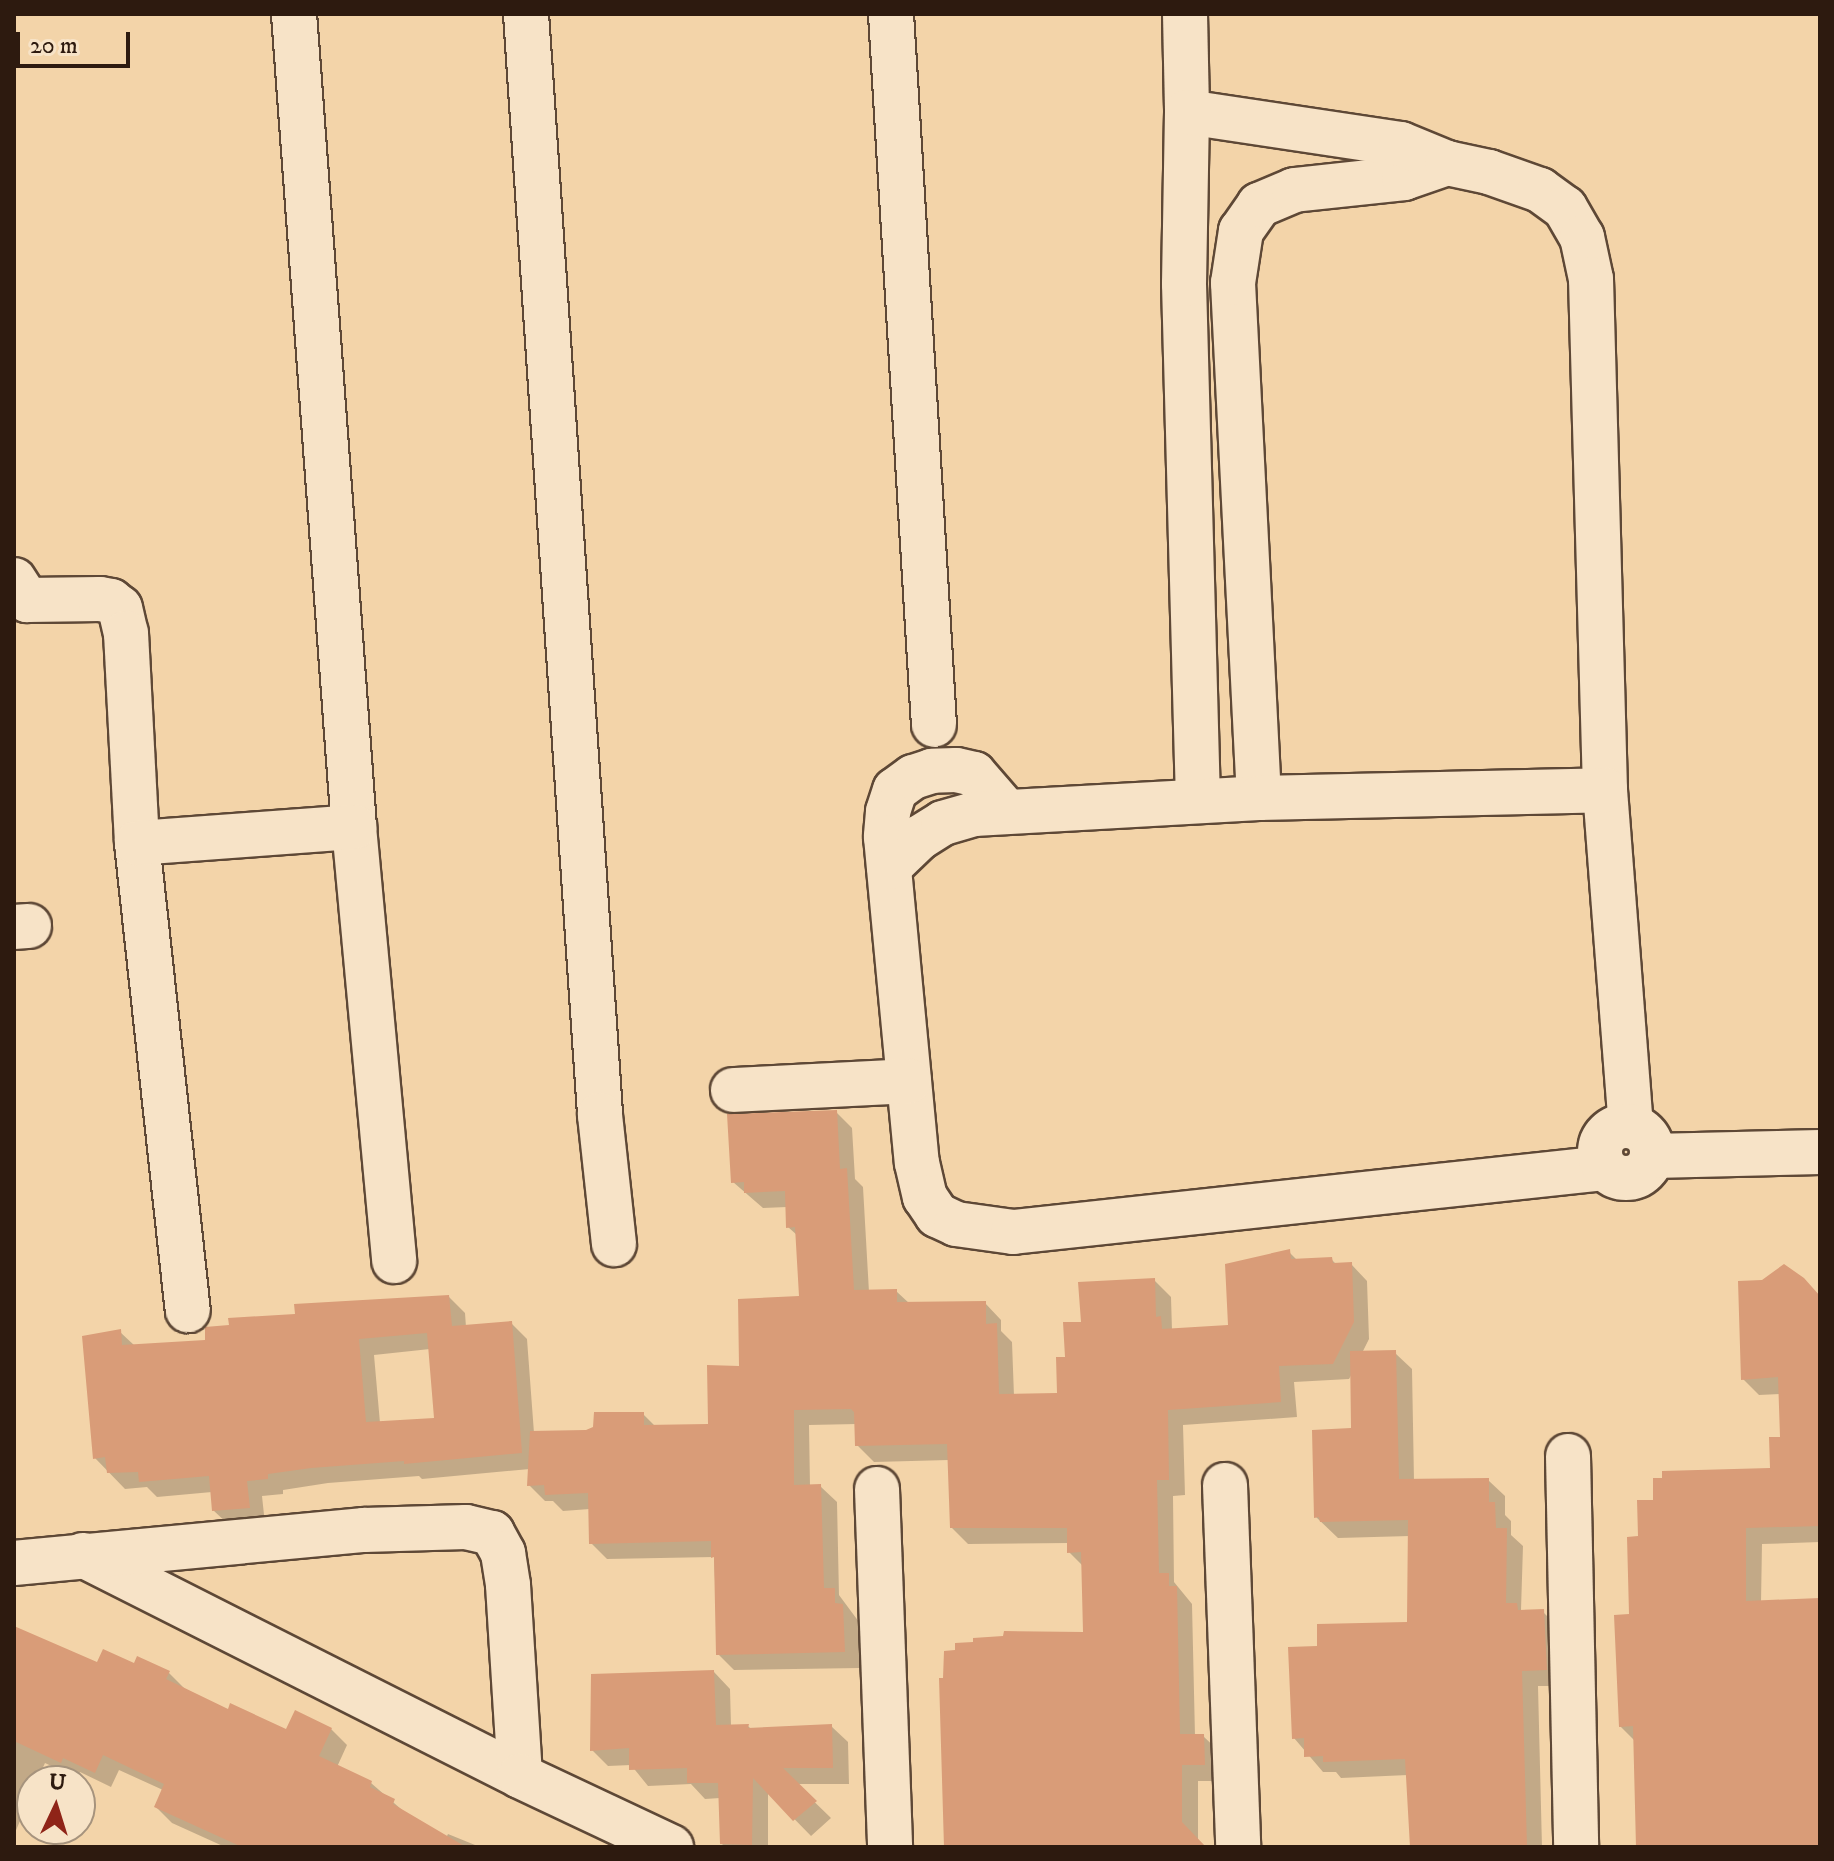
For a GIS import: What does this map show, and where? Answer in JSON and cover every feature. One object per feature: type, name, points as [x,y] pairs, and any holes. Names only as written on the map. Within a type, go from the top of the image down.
[{"type":"street","points":[[294,14],[354,827],[394,1261]]},
{"type":"street","points":[[526,14],[599,1099],[614,1244]]},
{"type":"street","points":[[891,14],[934,725]]},
{"type":"street","points":[[1185,14],[1184,284],[1198,801]]},
{"type":"street","points":[[1187,112],[1401,144],[1447,163],[1489,172],[1540,190],[1565,208],[1582,237],[1591,279],[1605,790],[1642,1141],[1649,1166],[1632,1178],[1622,1179],[1604,1168],[1013,1232],[956,1224],[937,1215],[925,1197],[917,1163],[889,867],[919,838],[943,823],[974,814],[1006,811],[1198,801],[1605,790]]},
{"type":"street","points":[[1355,184],[1361,137]]},
{"type":"street","points":[[1259,798],[1233,283],[1241,231],[1259,205],[1294,190],[1404,178],[1447,163]]},
{"type":"street","points":[[1184,284],[1233,283]]},
{"type":"street","points":[[14,580],[27,600],[111,601],[120,608],[126,633],[137,843],[188,1310]]},
{"type":"street","points":[[137,843],[354,827]]},
{"type":"street","points":[[733,1090],[909,1081]]},
{"type":"street","points":[[1642,1141],[1820,1152]]},
{"type":"street","points":[[1568,1456],[1576,1847]]},
{"type":"street","points":[[1225,1485],[1238,1847]]},
{"type":"street","points":[[877,1489],[890,1847]]},
{"type":"street","points":[[14,1563],[364,1530],[466,1527],[492,1533],[503,1553],[508,1585],[520,1776]]},
{"type":"street","points":[[83,1555],[520,1776],[671,1847]]},
{"type":"building","points":[[837,1110],[840,1169],[847,1168],[854,1290],[897,1289],[897,1302],[986,1301],[986,1324],[997,1323],[999,1394],[1057,1393],[1056,1357],[1065,1357],[1063,1322],[1081,1322],[1078,1282],[1155,1278],[1156,1317],[1161,1316],[1162,1329],[1228,1325],[1225,1264],[1290,1249],[1291,1259],[1332,1257],[1333,1263],[1352,1262],[1354,1322],[1333,1364],[1279,1366],[1281,1402],[1168,1410],[1169,1480],[1157,1480],[1159,1573],[1169,1573],[1169,1586],[1177,1586],[1180,1734],[1204,1734],[1205,1765],[1182,1765],[1182,1822],[1206,1847],[944,1847],[939,1678],[943,1678],[944,1651],[955,1650],[955,1643],[973,1642],[973,1638],[1003,1636],[1004,1631],[1083,1632],[1081,1552],[1067,1553],[1067,1528],[950,1528],[947,1444],[855,1446],[854,1412],[851,1409],[794,1410],[794,1485],[821,1484],[824,1588],[835,1588],[835,1603],[843,1604],[845,1652],[716,1655],[711,1541],[589,1544],[588,1493],[545,1495],[544,1485],[527,1486],[530,1431],[586,1430],[593,1427],[594,1412],[644,1412],[644,1425],[708,1424],[707,1365],[739,1366],[738,1299],[799,1296],[795,1227],[786,1228],[785,1191],[744,1193],[744,1182],[731,1183],[727,1114]]},
{"type":"building","points":[[1784,1264],[1804,1278],[1820,1296],[1820,1526],[1746,1528],[1746,1601],[1820,1598],[1820,1847],[1636,1847],[1633,1726],[1619,1727],[1614,1615],[1629,1614],[1627,1537],[1638,1536],[1637,1500],[1653,1500],[1653,1478],[1662,1478],[1662,1471],[1770,1468],[1769,1437],[1780,1437],[1778,1377],[1741,1380],[1738,1281],[1762,1280]]},
{"type":"building","points":[[449,1295],[452,1326],[512,1321],[522,1453],[404,1464],[404,1461],[311,1468],[268,1474],[268,1479],[247,1481],[250,1508],[212,1511],[209,1476],[139,1482],[138,1472],[107,1473],[105,1457],[93,1459],[82,1336],[121,1329],[122,1345],[205,1340],[205,1327],[229,1325],[228,1318],[295,1314],[294,1304]],"holes":[[[427,1333],[434,1418],[366,1422],[359,1339]]]},
{"type":"building","points":[[1396,1350],[1399,1479],[1489,1478],[1489,1502],[1495,1502],[1496,1528],[1507,1528],[1506,1603],[1517,1603],[1518,1610],[1544,1609],[1547,1670],[1522,1671],[1527,1847],[1410,1847],[1405,1759],[1323,1762],[1323,1756],[1304,1757],[1304,1738],[1292,1739],[1288,1647],[1317,1646],[1317,1624],[1407,1622],[1408,1520],[1320,1522],[1319,1517],[1314,1518],[1312,1430],[1351,1428],[1350,1351]]},
{"type":"building","points":[[14,1626],[97,1662],[103,1649],[134,1663],[137,1656],[170,1671],[166,1679],[228,1709],[230,1703],[286,1729],[295,1710],[332,1728],[319,1756],[372,1781],[370,1787],[395,1799],[393,1804],[466,1847],[242,1847],[154,1807],[164,1784],[103,1755],[96,1771],[96,1765],[78,1765],[63,1758],[61,1763],[14,1741]]},
{"type":"building","points":[[714,1670],[716,1725],[749,1724],[748,1728],[832,1724],[833,1768],[783,1768],[817,1801],[793,1821],[753,1778],[752,1845],[720,1844],[718,1783],[687,1783],[687,1768],[629,1770],[629,1748],[590,1751],[591,1674]]}]
